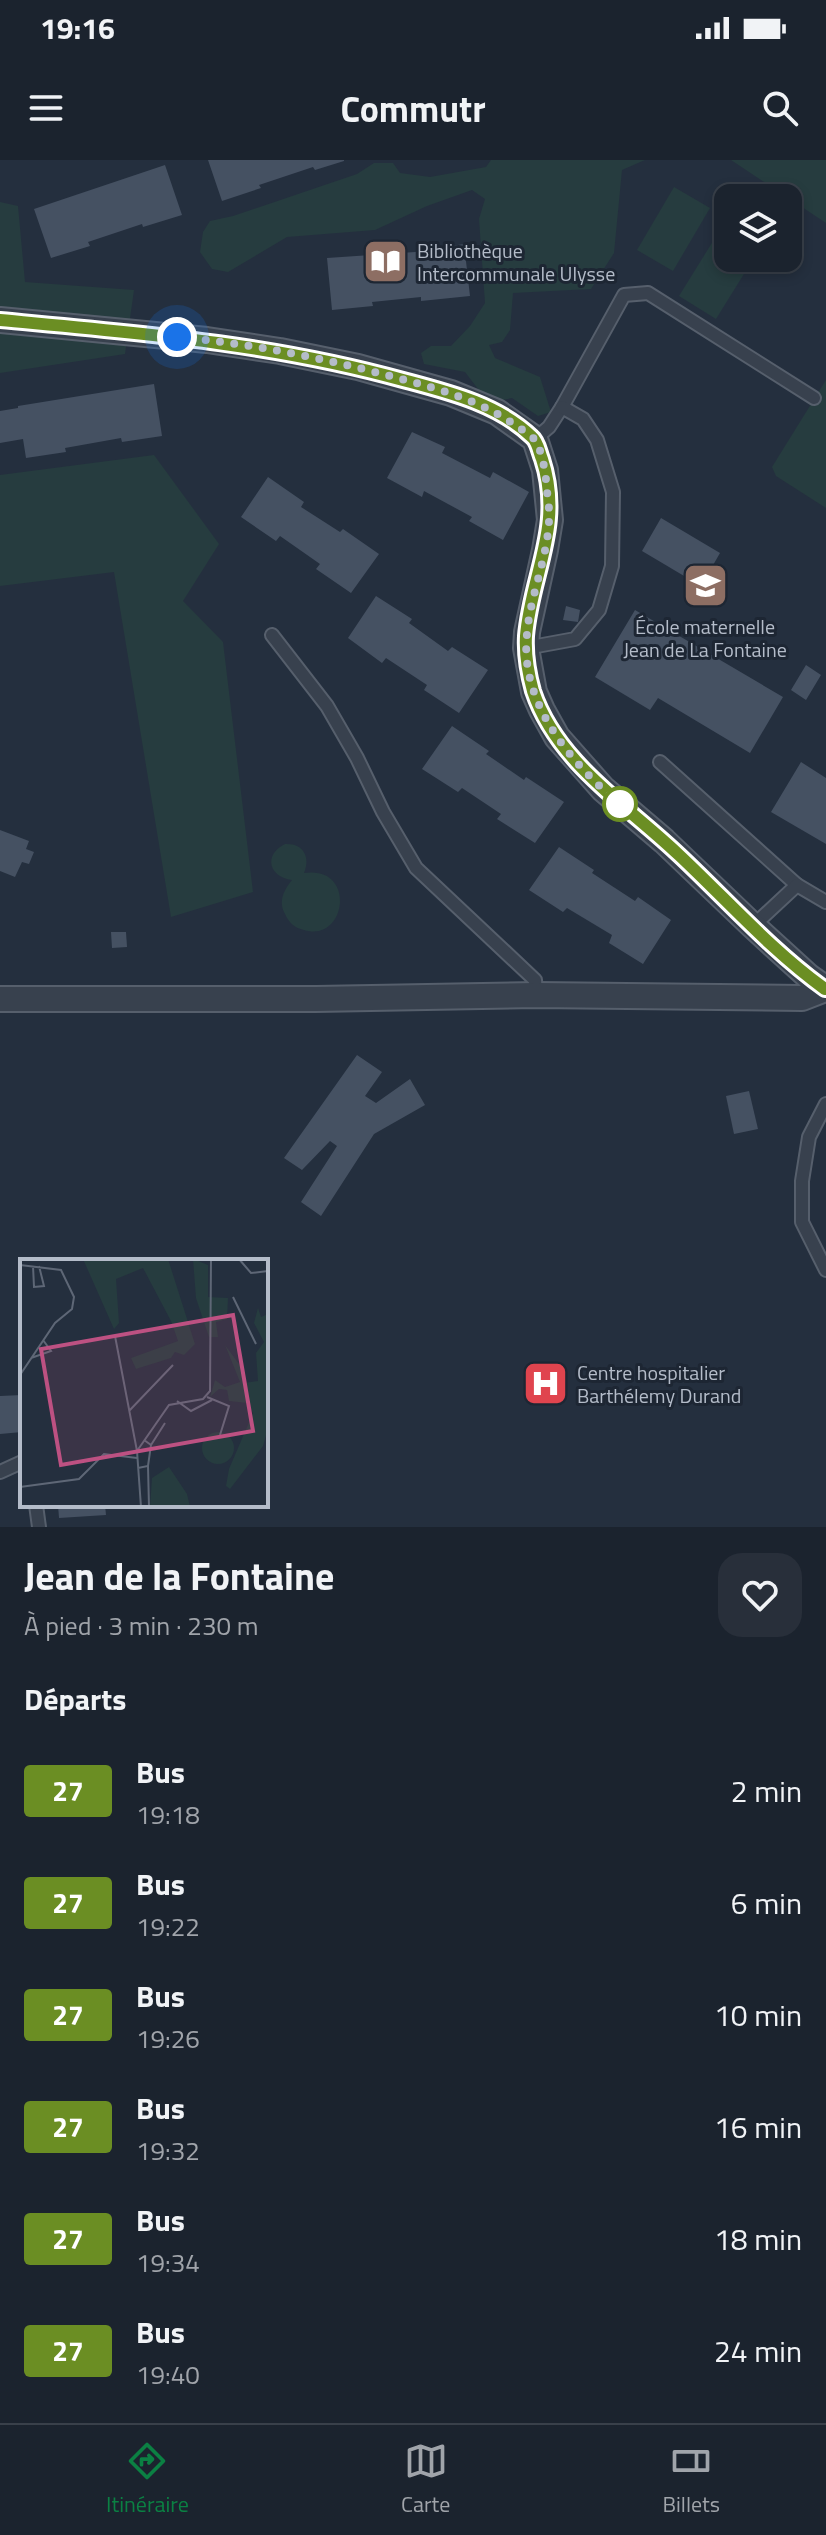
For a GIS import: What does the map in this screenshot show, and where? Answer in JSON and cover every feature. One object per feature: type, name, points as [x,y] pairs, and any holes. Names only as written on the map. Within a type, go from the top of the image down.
[{"type":"street","points":[[0,320],[207,340],[358,367],[451,393],[497,412],[535,439],[545,470],[550,520],[526,648],[534,692],[557,737],[603,789],[664,841],[809,977],[826,989]]},
{"type":"street","points":[[1,999],[536,995],[802,998],[826,989]]},
{"type":"lane","points":[[535,439],[549,427],[562,407],[624,295],[648,293],[814,398]]},
{"type":"lane","points":[[526,648],[575,639],[599,610],[612,566],[613,492],[597,440],[583,419],[562,407]]},
{"type":"lane","points":[[272,635],[327,706],[416,868],[535,980],[536,995]]},
{"type":"lane","points":[[660,762],[797,885],[826,902]]},
{"type":"lane","points":[[753,926],[797,885]]},
{"type":"lane","points":[[826,1104],[809,1137],[802,1181],[802,1222],[826,1270]]},
{"type":"lane","points":[[0,1472],[20,1463]]},
{"type":"lane","points":[[36,1507],[39,1527]]},
{"type":"green space","points":[[491,160],[645,160],[622,170],[614,253],[591,289],[513,293],[510,330],[502,342],[489,345],[495,358],[540,377],[551,412],[538,416],[512,398],[498,401],[478,389],[465,372],[424,364],[421,353],[431,346],[451,346],[470,326],[485,303],[479,219],[485,199],[472,190],[375,230],[287,237],[228,272],[212,269],[200,252],[203,232],[210,221],[357,174],[374,163],[393,163],[400,173],[430,177],[486,167]]},
{"type":"green space","points":[[731,160],[826,160],[826,223],[802,207],[802,184],[767,184]]},
{"type":"green space","points":[[674,187],[710,208],[673,271],[637,250]]},
{"type":"green space","points":[[0,202],[18,206],[25,282],[134,290],[125,354],[0,373]]},
{"type":"green space","points":[[714,240],[714,272],[745,272],[716,319],[679,296]]},
{"type":"green space","points":[[826,380],[826,508],[776,476],[772,467]]},
{"type":"green space","points":[[154,455],[219,544],[183,601],[223,642],[253,892],[171,917],[114,572],[0,586],[0,475]]},
{"type":"green space","points":[[285,844],[297,846],[304,852],[307,862],[304,873],[321,874],[332,880],[339,891],[337,916],[330,925],[319,931],[295,926],[283,909],[283,896],[292,880],[278,875],[271,859]]},
{"type":"building","points":[[208,160],[344,161],[315,170],[313,167],[222,201]]},
{"type":"building","points":[[165,165],[182,215],[143,227],[142,224],[88,242],[90,246],[51,258],[34,209]]},
{"type":"building","points":[[464,244],[470,296],[421,301],[421,297],[332,310],[327,258],[415,252]]},
{"type":"building","points":[[154,384],[162,436],[122,442],[121,438],[26,458],[23,439],[0,443],[0,411]]},
{"type":"building","points":[[412,432],[445,447],[442,453],[490,478],[493,472],[529,492],[503,540],[469,521],[472,517],[424,491],[422,497],[387,478]]},
{"type":"building","points":[[268,477],[304,502],[301,507],[340,532],[343,529],[379,554],[351,593],[316,569],[320,564],[280,536],[276,541],[241,517]]},
{"type":"building","points":[[661,518],[720,553],[701,586],[642,551]]},
{"type":"building","points":[[376,596],[412,619],[409,623],[448,651],[452,647],[488,670],[459,713],[424,690],[427,685],[386,658],[382,663],[348,638]]},
{"type":"building","points":[[566,606],[580,610],[578,622],[563,620]]},
{"type":"building","points":[[635,610],[783,697],[750,753],[658,698],[650,710],[595,677]]},
{"type":"building","points":[[806,665],[821,675],[806,700],[791,690]]},
{"type":"building","points":[[452,726],[524,780],[526,777],[564,802],[535,843],[497,819],[501,814],[462,788],[458,792],[422,769]]},
{"type":"building","points":[[801,762],[826,778],[826,844],[771,812]]},
{"type":"building","points":[[0,830],[29,841],[26,849],[34,852],[29,864],[22,862],[15,877],[0,871]]},
{"type":"building","points":[[559,847],[594,870],[592,873],[635,901],[638,897],[671,920],[643,964],[609,943],[612,935],[567,908],[563,912],[529,890]]},
{"type":"building","points":[[111,932],[126,932],[127,947],[112,948]]},
{"type":"building","points":[[357,1055],[382,1072],[365,1096],[376,1103],[410,1079],[425,1105],[374,1134],[321,1216],[301,1202],[337,1146],[330,1141],[302,1170],[284,1158]]},
{"type":"building","points":[[749,1091],[758,1129],[734,1134],[726,1096]]},
{"type":"building","points":[[20,1395],[20,1432],[0,1434],[0,1396]]},
{"type":"building","points":[[58,1507],[105,1507],[106,1515],[59,1518]]},
{"type":"bus line","name":"27","points":[[0,320],[207,340],[358,367],[451,393],[497,412],[535,439],[545,470],[550,520],[526,648],[528,669],[542,710],[557,737],[603,789],[825,989]]},
{"type":"place","name":"Bibliothèque Intercommunale Ulysse","points":[[386,262]]},
{"type":"place","name":"École maternelle Jean de La Fontaine","points":[[705,586]]},
{"type":"place","name":"Centre hospitalier Barthélemy Durand","points":[[546,1383]]},
{"type":"route","points":[[177,337],[280,351],[358,367],[451,393],[497,412],[535,439],[545,470],[550,520],[527,632],[528,669],[534,692],[557,737],[623,807],[620,804]]}]
